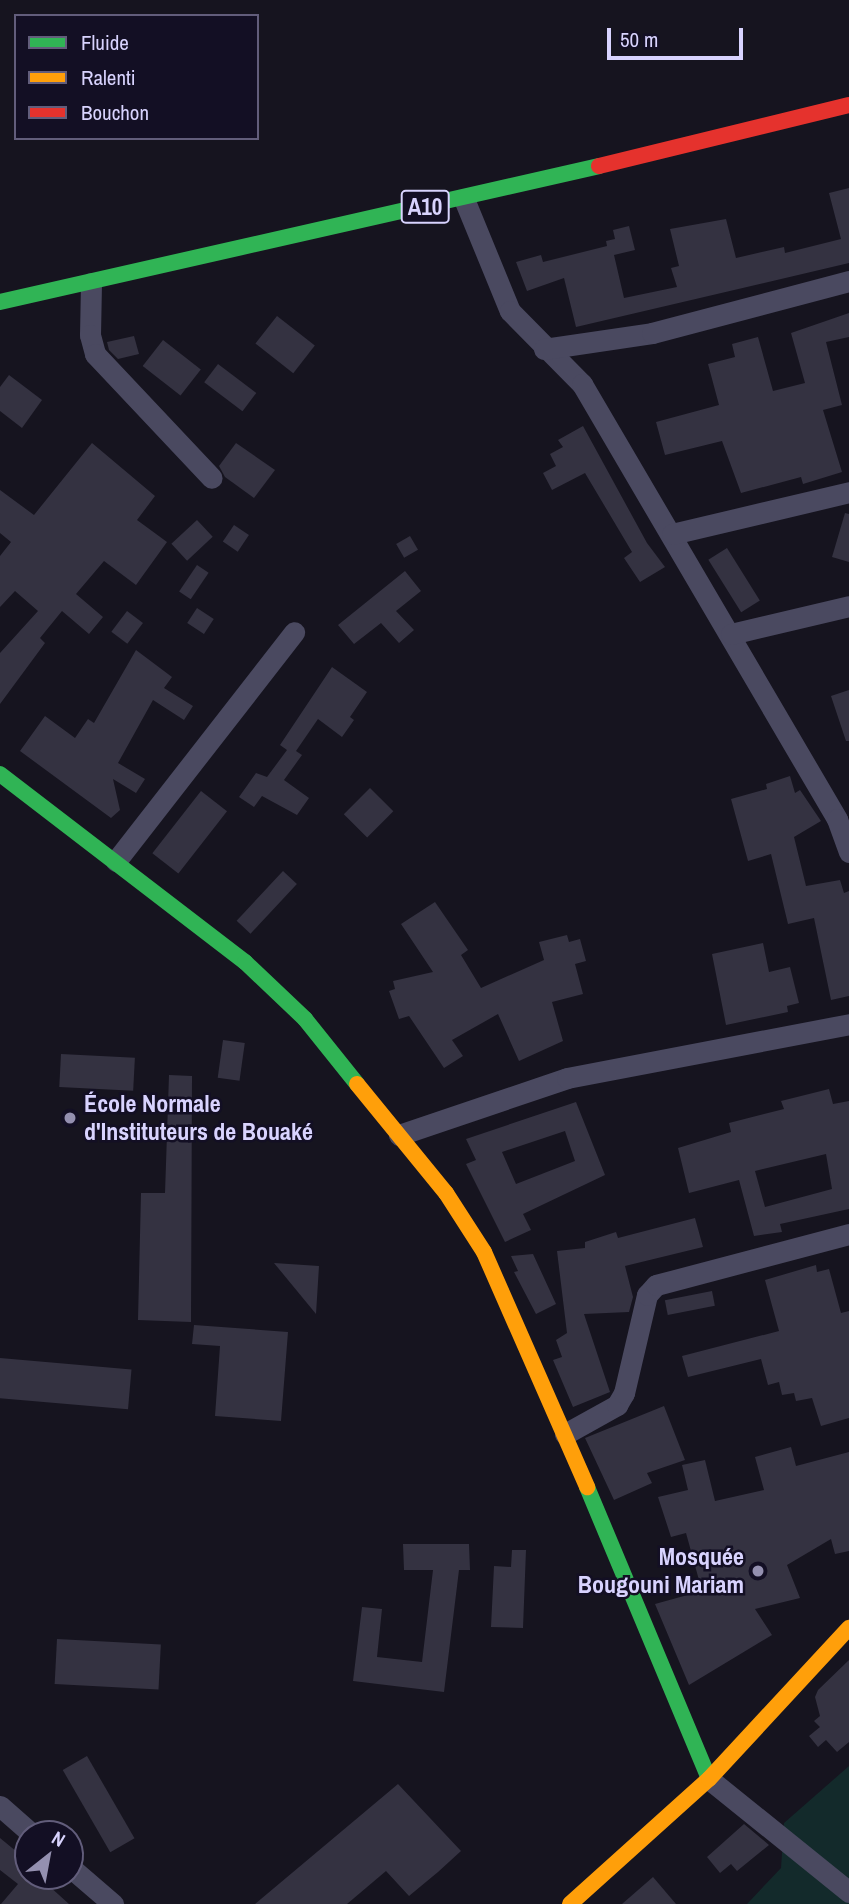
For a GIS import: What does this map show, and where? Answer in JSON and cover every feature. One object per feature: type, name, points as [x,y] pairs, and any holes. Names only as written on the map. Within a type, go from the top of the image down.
[{"type":"street","name":"A10","points":[[0,302],[464,199],[849,105]]},
{"type":"street","points":[[464,199],[510,311],[544,349],[582,384],[843,817],[849,852]]},
{"type":"street","points":[[544,349],[652,333],[849,281]]},
{"type":"street","points":[[91,283],[90,335],[95,354],[212,478]]},
{"type":"street","points":[[672,534],[849,492]]},
{"type":"street","points":[[731,634],[849,606]]},
{"type":"street","points":[[116,861],[294,632]]},
{"type":"street","points":[[0,774],[245,962],[305,1019],[446,1193],[484,1252],[565,1434],[709,1779],[849,1892]]},
{"type":"street","points":[[399,1135],[567,1078],[849,1024]]},
{"type":"street","points":[[565,1434],[617,1405],[624,1393],[644,1304],[656,1285],[849,1234]]},
{"type":"street","points":[[569,1904],[709,1779],[849,1628]]},
{"type":"street","points":[[0,1806],[16,1820]]},
{"type":"street","points":[[84,1879],[113,1904]]},
{"type":"green space","points":[[849,1766],[849,1904],[747,1904],[781,1868],[784,1823]]},
{"type":"building","points":[[849,188],[849,263],[576,327],[564,278],[527,291],[516,262],[541,255],[543,262],[607,246],[606,241],[615,239],[613,230],[629,226],[635,250],[614,255],[624,298],[677,287],[671,268],[679,266],[670,229],[726,219],[736,258],[784,247],[785,253],[841,239],[829,193]]},
{"type":"building","points":[[849,313],[849,337],[826,342],[842,405],[823,410],[842,472],[803,484],[801,477],[741,493],[722,441],[665,455],[656,422],[719,405],[708,364],[735,357],[732,344],[758,337],[773,391],[805,383],[791,333]]},
{"type":"building","points":[[277,316],[315,346],[293,373],[255,344]]},
{"type":"building","points":[[134,336],[139,354],[118,359],[109,350],[107,342]]},
{"type":"building","points":[[163,340],[201,370],[181,396],[143,366]]},
{"type":"building","points":[[218,364],[256,393],[242,411],[204,382]]},
{"type":"building","points":[[9,375],[42,400],[22,428],[0,411],[0,387]]},
{"type":"building","points":[[583,426],[647,543],[665,567],[640,582],[624,558],[632,552],[585,473],[552,490],[543,473],[556,466],[550,454],[563,447],[558,440]]},
{"type":"building","points":[[92,443],[155,496],[137,520],[167,542],[136,585],[104,561],[76,594],[103,617],[89,634],[62,611],[40,638],[45,643],[0,704],[0,653],[38,611],[15,591],[0,607],[0,556],[11,542],[0,533],[0,490],[34,515]]},
{"type":"building","points":[[236,443],[275,470],[254,498],[225,477],[219,466]]},
{"type":"building","points":[[845,513],[849,514],[849,562],[832,557]]},
{"type":"building","points":[[197,520],[213,537],[187,561],[171,544]]},
{"type":"building","points":[[234,525],[249,535],[238,552],[223,542]]},
{"type":"building","points":[[410,536],[418,550],[404,558],[396,544]]},
{"type":"building","points":[[727,548],[760,601],[741,612],[708,560]]},
{"type":"building","points":[[197,565],[209,573],[191,599],[179,592]]},
{"type":"building","points":[[405,571],[421,591],[396,611],[414,630],[399,643],[381,623],[354,644],[338,625]]},
{"type":"building","points":[[197,608],[214,619],[204,634],[187,623]]},
{"type":"building","points":[[127,611],[143,623],[127,644],[111,632]]},
{"type":"building","points":[[136,650],[172,677],[164,688],[193,706],[184,720],[153,700],[118,763],[145,779],[136,793],[113,779],[120,810],[111,818],[20,751],[45,716],[75,738],[88,719],[94,723]]},
{"type":"building","points":[[332,667],[367,692],[350,717],[354,720],[342,737],[318,719],[296,751],[302,755],[284,780],[309,798],[297,815],[262,796],[254,807],[239,797],[256,773],[267,777],[287,750],[280,745]]},
{"type":"building","points":[[849,690],[849,741],[846,741],[831,696]]},
{"type":"building","points":[[790,776],[795,793],[800,790],[821,821],[794,837],[806,886],[840,880],[844,893],[849,891],[849,996],[831,1000],[814,918],[788,924],[771,854],[748,861],[731,799],[767,789],[766,784]]},
{"type":"building","points":[[370,788],[393,811],[367,837],[344,814]]},
{"type":"building","points":[[201,791],[227,811],[178,874],[152,853]]},
{"type":"building","points":[[283,871],[297,884],[251,934],[237,921]]},
{"type":"building","points":[[435,902],[468,950],[461,955],[481,988],[544,960],[539,942],[567,935],[569,942],[580,939],[586,961],[575,964],[583,994],[552,1002],[563,1041],[519,1061],[498,1014],[452,1040],[463,1056],[444,1068],[409,1016],[399,1019],[389,991],[395,989],[393,981],[433,972],[401,924]]},
{"type":"building","points":[[763,943],[769,972],[790,967],[799,1003],[787,1006],[788,1012],[726,1025],[712,954]]},
{"type":"building","points":[[223,1040],[245,1043],[239,1081],[218,1078]]},
{"type":"building","points":[[61,1054],[135,1058],[133,1091],[59,1087]]},
{"type":"building","points":[[169,1075],[192,1076],[191,1322],[138,1320],[141,1193],[165,1193]]},
{"type":"building","points":[[829,1089],[833,1104],[849,1101],[849,1209],[780,1224],[782,1232],[754,1236],[739,1180],[689,1193],[678,1148],[731,1132],[729,1123],[784,1109],[781,1101]],"holes":[[[826,1154],[832,1189],[765,1207],[755,1171]]]},
{"type":"building","points":[[576,1102],[605,1175],[523,1214],[531,1230],[505,1242],[466,1164],[476,1160],[466,1139]],"holes":[[[565,1131],[575,1161],[516,1184],[502,1152]]]},
{"type":"building","points":[[695,1218],[703,1247],[625,1266],[633,1297],[629,1312],[584,1314],[610,1392],[573,1407],[553,1360],[562,1357],[556,1340],[567,1333],[557,1251],[585,1248],[585,1242],[616,1232],[618,1238]]},
{"type":"building","points":[[533,1254],[556,1304],[536,1314],[514,1272],[518,1271],[511,1256]]},
{"type":"building","points":[[274,1263],[319,1266],[316,1314]]},
{"type":"building","points":[[816,1265],[817,1272],[829,1269],[841,1313],[849,1311],[849,1418],[821,1426],[812,1398],[796,1401],[794,1393],[782,1395],[779,1382],[768,1385],[761,1359],[688,1377],[682,1356],[779,1331],[765,1280]]},
{"type":"building","points":[[712,1291],[715,1306],[668,1315],[665,1300]]},
{"type":"building","points":[[194,1325],[288,1332],[281,1421],[215,1416],[220,1346],[192,1344]]},
{"type":"building","points":[[0,1358],[131,1370],[128,1409],[0,1398]]},
{"type":"building","points":[[664,1406],[685,1460],[647,1473],[652,1483],[614,1500],[585,1438]]},
{"type":"building","points":[[791,1447],[796,1466],[849,1452],[849,1551],[835,1554],[831,1539],[787,1565],[800,1598],[755,1609],[772,1635],[689,1685],[655,1604],[702,1591],[686,1533],[671,1537],[658,1497],[688,1490],[682,1465],[705,1460],[715,1501],[764,1490],[755,1457]]},
{"type":"building","points":[[403,1544],[469,1544],[470,1570],[459,1570],[444,1692],[353,1681],[362,1607],[382,1609],[377,1657],[422,1662],[433,1570],[404,1570]]},
{"type":"building","points":[[512,1550],[526,1550],[523,1628],[491,1627],[494,1566],[511,1567]]},
{"type":"building","points":[[57,1639],[161,1644],[159,1689],[55,1684]]},
{"type":"building","points":[[849,1660],[849,1742],[837,1752],[826,1740],[818,1747],[809,1736],[820,1727],[814,1721],[820,1716],[815,1697],[818,1690]]},
{"type":"building","points":[[87,1756],[134,1838],[110,1852],[63,1770]]},
{"type":"building","points":[[398,1784],[461,1851],[438,1872],[409,1896],[386,1871],[347,1904],[255,1904]]},
{"type":"building","points":[[744,1824],[769,1845],[737,1871],[731,1864],[720,1873],[707,1857]]},
{"type":"building","points":[[0,1838],[14,1850],[14,1881],[0,1870]]},
{"type":"building","points":[[653,1877],[676,1904],[622,1904]]},
{"type":"building","points":[[14,1889],[54,1890],[69,1904],[1,1904]]},
{"type":"traffic: fast","points":[[0,302],[599,166]]},
{"type":"traffic: fast","points":[[0,774],[245,962],[305,1019],[357,1084]]},
{"type":"traffic: fast","points":[[587,1487],[709,1779]]},
{"type":"traffic: slow","points":[[357,1084],[446,1193],[484,1252],[587,1487]]},
{"type":"traffic: slow","points":[[570,1904],[709,1779],[849,1628]]},
{"type":"traffic: jam","points":[[599,166],[849,105]]},
{"type":"place","name":"École Normale d'Instituteurs de Bouaké","points":[[70,1118]]},
{"type":"place","name":"Mosquée Bougouni Mariam","points":[[758,1571]]}]
